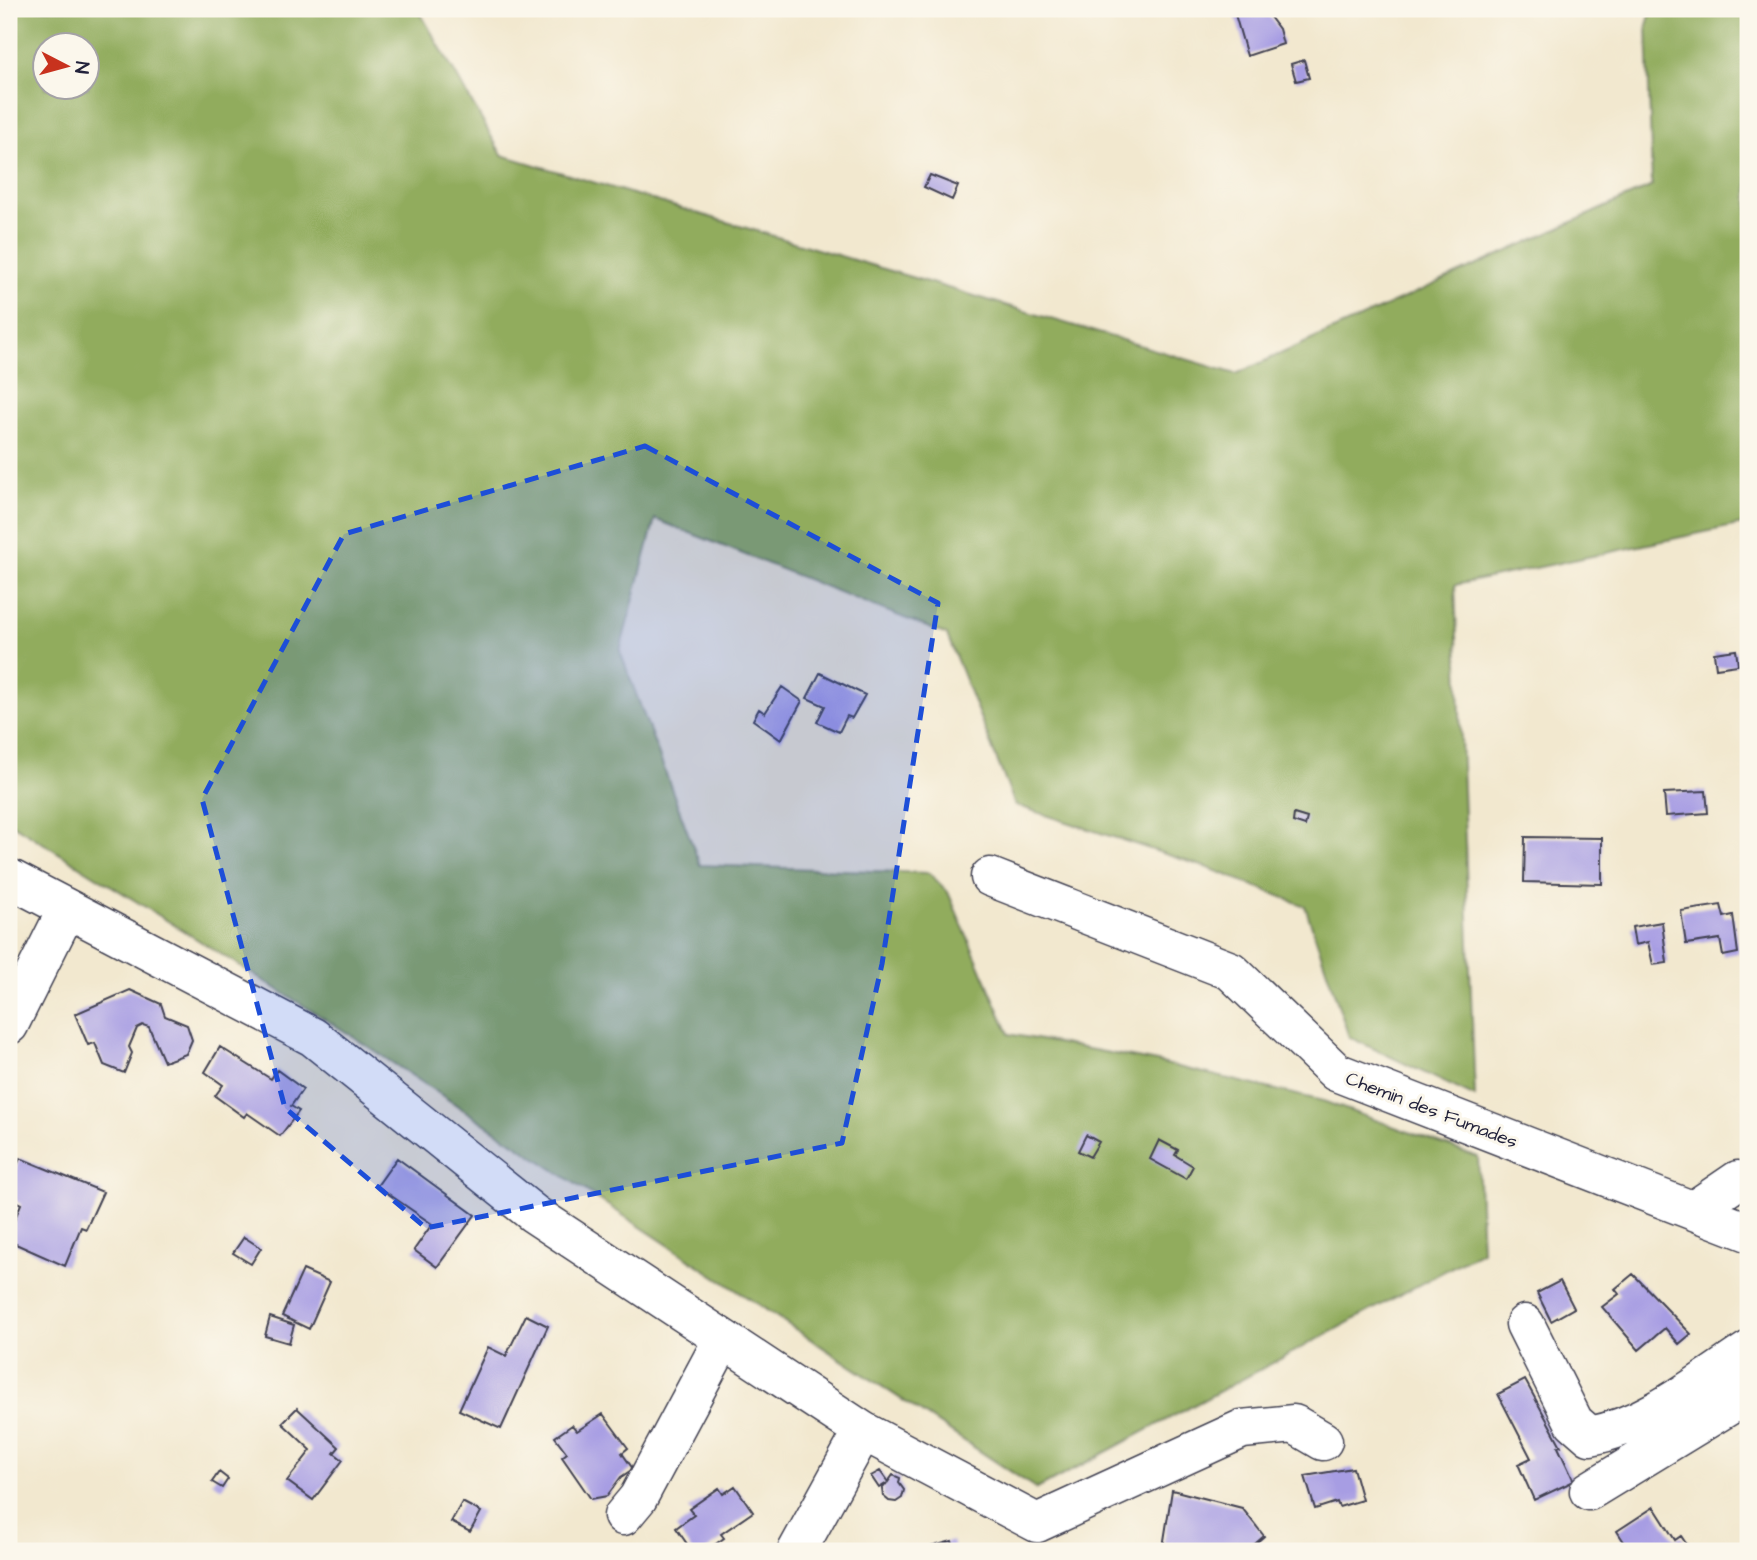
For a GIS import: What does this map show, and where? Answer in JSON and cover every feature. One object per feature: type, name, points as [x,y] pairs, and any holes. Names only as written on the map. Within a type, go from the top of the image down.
[{"type":"street","name":"Chemin des Fumades","points":[[990,877],[1231,971],[1336,1072],[1748,1232]]},
{"type":"street","points":[[9,878],[313,1037],[534,1214],[863,1432],[1037,1537],[1242,1429],[1294,1424],[1323,1441]]},
{"type":"street","points":[[9,1025],[67,909]]},
{"type":"street","points":[[1694,1210],[1738,1180],[1748,1183]]},
{"type":"street","points":[[1525,1324],[1574,1422],[1590,1436],[1614,1432],[1670,1402],[1748,1351]]},
{"type":"street","points":[[623,1516],[638,1498],[723,1339]]},
{"type":"street","points":[[1589,1492],[1748,1394]]},
{"type":"street","points":[[797,1551],[863,1432]]},
{"type":"highlighted area","points":[[645,446],[938,603],[882,964],[842,1143],[426,1228],[285,1108],[202,799],[344,534]]},
{"type":"green space","points":[[9,9],[418,9],[502,155],[1236,374],[1652,186],[1647,25],[1652,9],[1748,9],[1748,523],[1455,585],[1475,1097],[1349,1037],[1305,906],[1211,869],[1015,805],[947,635],[655,519],[620,651],[700,865],[929,873],[948,892],[1009,1034],[1157,1062],[1323,1101],[1478,1157],[1482,1251],[1037,1489],[349,1034],[9,822]]},
{"type":"building","points":[[1260,9],[1267,13],[1279,29],[1283,44],[1247,56],[1234,11]]},
{"type":"building","points":[[1304,60],[1309,78],[1296,81],[1291,64]]},
{"type":"building","points":[[930,175],[958,186],[952,200],[924,187]]},
{"type":"building","points":[[1745,544],[1748,544],[1748,581],[1745,582]]},
{"type":"building","points":[[1736,650],[1738,665],[1716,668],[1714,653]]},
{"type":"building","points":[[820,673],[865,695],[852,718],[847,716],[839,732],[817,722],[825,706],[807,698]]},
{"type":"building","points":[[782,687],[802,701],[781,740],[753,720],[759,709],[765,713]]},
{"type":"building","points":[[1706,791],[1708,813],[1666,816],[1664,793]]},
{"type":"building","points":[[1294,814],[1307,818],[1305,826],[1293,822]]},
{"type":"building","points":[[1525,837],[1602,838],[1602,884],[1524,882]]},
{"type":"building","points":[[1721,905],[1724,917],[1733,915],[1738,953],[1723,956],[1720,939],[1686,944],[1681,911]]},
{"type":"building","points":[[1662,922],[1667,963],[1653,965],[1648,942],[1635,945],[1632,927]]},
{"type":"building","points":[[130,990],[161,1004],[165,1016],[187,1025],[192,1040],[186,1054],[164,1062],[149,1027],[143,1025],[137,1028],[129,1047],[132,1053],[124,1073],[104,1065],[95,1043],[88,1045],[75,1014]]},
{"type":"building","points":[[220,1047],[271,1079],[277,1070],[303,1089],[291,1106],[299,1111],[280,1136],[247,1113],[244,1117],[215,1096],[223,1085],[205,1072]]},
{"type":"building","points":[[1086,1135],[1099,1142],[1090,1157],[1078,1151]]},
{"type":"building","points":[[1159,1140],[1178,1150],[1175,1155],[1193,1166],[1186,1179],[1150,1159]]},
{"type":"building","points":[[20,1158],[103,1192],[86,1229],[81,1227],[65,1266],[9,1241],[9,1233],[21,1204],[9,1198],[9,1185]]},
{"type":"building","points":[[397,1158],[475,1215],[437,1267],[414,1250],[432,1224],[377,1186]]},
{"type":"building","points":[[244,1237],[261,1248],[251,1264],[233,1253]]},
{"type":"building","points":[[303,1270],[330,1282],[309,1329],[282,1316]]},
{"type":"building","points":[[1633,1274],[1691,1334],[1679,1344],[1665,1328],[1639,1350],[1602,1307],[1619,1294],[1615,1289]]},
{"type":"building","points":[[1560,1281],[1574,1308],[1551,1321],[1537,1293]]},
{"type":"building","points":[[526,1315],[548,1326],[501,1429],[459,1410],[488,1347],[506,1356]]},
{"type":"building","points":[[270,1317],[294,1325],[289,1343],[265,1336]]},
{"type":"building","points":[[1525,1380],[1561,1446],[1558,1447],[1574,1481],[1534,1500],[1518,1464],[1531,1458],[1498,1394]]},
{"type":"building","points":[[297,1408],[339,1447],[334,1453],[343,1460],[313,1500],[287,1481],[311,1450],[282,1423]]},
{"type":"building","points":[[603,1414],[628,1448],[622,1453],[633,1469],[621,1477],[607,1496],[591,1499],[562,1457],[567,1453],[555,1437],[572,1425],[577,1431]]},
{"type":"building","points":[[1353,1468],[1362,1500],[1339,1507],[1337,1502],[1315,1509],[1305,1476]]},
{"type":"building","points":[[880,1471],[888,1482],[893,1475],[900,1478],[899,1483],[904,1490],[902,1498],[896,1502],[883,1496],[882,1489],[887,1483],[879,1488],[871,1476]]},
{"type":"building","points":[[219,1472],[228,1479],[222,1488],[212,1482]]},
{"type":"building","points":[[735,1486],[753,1512],[721,1534],[724,1538],[706,1551],[692,1551],[676,1528],[694,1515],[689,1509],[719,1488],[723,1494]]},
{"type":"building","points":[[1172,1490],[1242,1508],[1264,1536],[1249,1549],[1251,1551],[1188,1551],[1163,1547]]},
{"type":"building","points":[[462,1502],[481,1512],[470,1532],[451,1522]]},
{"type":"building","points":[[1654,1507],[1675,1540],[1681,1536],[1691,1551],[1630,1551],[1617,1531]]},
{"type":"building","points":[[952,1541],[955,1551],[923,1551],[923,1549]]}]
